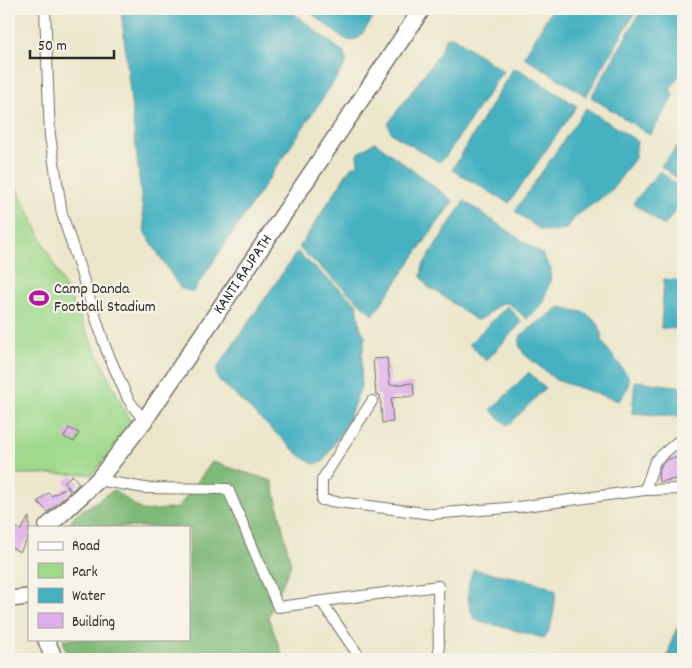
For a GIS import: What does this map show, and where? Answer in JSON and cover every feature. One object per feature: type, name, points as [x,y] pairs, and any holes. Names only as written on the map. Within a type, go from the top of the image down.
[{"type":"main road","name":"KANTI RAJPATH","points":[[48,526],[98,480],[144,422],[422,9]]},
{"type":"main road","points":[[9,599],[28,598]]},
{"type":"main road","points":[[46,640],[54,659]]},
{"type":"street","points":[[45,9],[50,136],[62,214],[106,348],[128,399],[144,422]]},
{"type":"street","points":[[372,401],[322,480],[322,500],[432,514],[518,507],[645,490],[683,489]]},
{"type":"street","points":[[645,490],[655,461],[683,437]]},
{"type":"street","points":[[98,480],[145,488],[228,489],[278,608],[438,586],[439,659]]},
{"type":"street","points":[[321,601],[361,659]]},
{"type":"green space","name":"Camp Danda Football Stadium","points":[[9,172],[131,423],[93,474],[9,474]]},
{"type":"green space","points":[[212,462],[272,481],[291,565],[268,617],[284,659],[68,659],[63,640],[190,640],[190,526],[69,526],[75,515],[114,490],[143,511],[178,508]]},
{"type":"water","points":[[121,9],[288,9],[343,52],[347,62],[193,292],[180,288],[145,233]]},
{"type":"water","points":[[306,9],[379,9],[359,38],[349,41]]},
{"type":"water","points":[[552,9],[637,9],[586,96],[524,57]]},
{"type":"water","points":[[642,9],[683,9],[683,70],[670,89],[674,96],[650,135],[591,97]]},
{"type":"water","points":[[453,37],[503,71],[446,156],[439,162],[392,134],[388,124],[439,54],[446,38]]},
{"type":"water","points":[[518,69],[577,106],[509,203],[452,170],[512,70]]},
{"type":"water","points":[[586,108],[637,141],[635,158],[611,191],[576,216],[567,228],[556,232],[541,230],[515,211]]},
{"type":"water","points":[[683,140],[683,183],[661,166]]},
{"type":"water","points":[[375,142],[453,201],[373,315],[299,248],[351,167],[358,165],[357,154]]},
{"type":"water","points":[[660,171],[683,191],[683,199],[664,226],[633,203]]},
{"type":"water","points":[[464,201],[542,254],[551,269],[550,281],[542,304],[527,319],[508,303],[501,303],[483,318],[476,320],[428,287],[421,276],[423,265]]},
{"type":"water","points":[[297,252],[357,304],[360,327],[365,336],[361,386],[347,423],[323,462],[313,464],[297,453],[217,378],[217,368]]},
{"type":"water","points":[[664,279],[683,281],[683,329],[661,328]]},
{"type":"water","points":[[507,306],[522,322],[486,361],[469,344]]},
{"type":"water","points":[[560,307],[586,313],[599,325],[603,343],[628,376],[629,386],[619,401],[556,380],[524,354],[519,345],[521,335]]},
{"type":"water","points":[[529,372],[545,388],[508,426],[491,410]]},
{"type":"water","points":[[635,381],[683,387],[682,417],[632,413]]},
{"type":"water","points":[[474,569],[536,582],[556,591],[552,622],[544,638],[476,620],[470,609],[468,595],[471,575]]},
{"type":"water","points":[[683,622],[683,659],[670,659],[668,656],[673,637]]},
{"type":"building","points":[[387,358],[390,385],[413,383],[414,396],[391,398],[393,422],[382,423],[380,395],[376,395],[373,359]]},
{"type":"building","points":[[69,428],[79,433],[74,442],[64,437]]},
{"type":"building","points":[[683,456],[683,478],[659,482],[658,475],[661,465],[668,459]]},
{"type":"building","points":[[72,475],[79,483],[72,491],[64,482]]},
{"type":"building","points":[[67,487],[70,492],[48,512],[38,502],[48,493],[52,496]]},
{"type":"building","points":[[29,517],[28,538],[20,552],[9,546],[9,538],[15,527],[21,530]]},
{"type":"place","name":"Camp Danda Football Stadium","points":[[39,298]]}]
